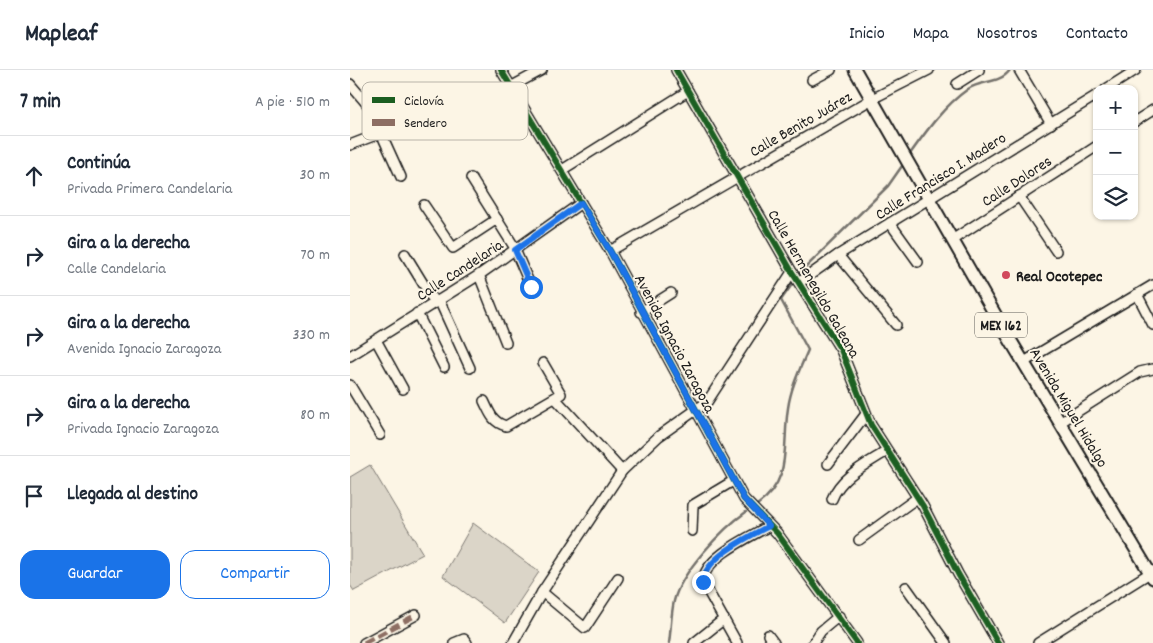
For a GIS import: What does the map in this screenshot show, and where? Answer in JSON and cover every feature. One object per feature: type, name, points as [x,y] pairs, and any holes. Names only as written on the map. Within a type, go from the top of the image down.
[{"type":"main road","name":"Avenida Miguel Hidalgo","points":[[855,70],[952,240],[1152,574]]},
{"type":"street","name":"Avenida Ignacio Zaragoza","points":[[501,70],[508,82]]},
{"type":"street","points":[[522,82],[542,70]]},
{"type":"street","name":"Calle Hermenegildo Galeana","points":[[676,70],[792,272],[841,350],[866,414],[917,498],[998,643]]},
{"type":"street","points":[[812,80],[831,70]]},
{"type":"street","name":"Calle Benito Juárez","points":[[610,251],[872,99],[929,70]]},
{"type":"street","points":[[957,84],[978,70]]},
{"type":"street","points":[[1019,70],[1050,124]]},
{"type":"street","points":[[1112,85],[1136,70]]},
{"type":"street","points":[[350,84],[362,100]]},
{"type":"street","points":[[562,170],[688,91]]},
{"type":"street","name":"Calle Francisco I. Madero","points":[[800,282],[838,255],[1093,97]]},
{"type":"street","points":[[1138,119],[1153,110]]},
{"type":"street","name":"Avenida Ignacio Zaragoza","points":[[528,114],[610,251],[641,312],[744,499],[778,533],[857,643]]},
{"type":"street","points":[[350,146],[365,140]]},
{"type":"street","points":[[389,140],[401,177]]},
{"type":"street","name":"Calle Dolores","points":[[952,240],[1093,149]]},
{"type":"street","points":[[471,178],[515,250],[531,287]]},
{"type":"street","points":[[1019,196],[1056,251]]},
{"type":"street","name":"Calle Candelaria","points":[[350,356],[479,276],[581,203]]},
{"type":"street","points":[[424,205],[453,248],[497,219]]},
{"type":"street","points":[[890,223],[918,262]]},
{"type":"street","points":[[405,254],[437,301],[470,368]]},
{"type":"street","points":[[838,255],[896,325]]},
{"type":"street","points":[[513,643],[542,592],[622,471],[659,436],[707,402],[720,385],[792,272]]},
{"type":"street","points":[[479,276],[506,343]]},
{"type":"street","points":[[1024,362],[1153,285]]},
{"type":"street","points":[[641,312],[671,293]]},
{"type":"street","points":[[1137,294],[1153,325]]},
{"type":"street","points":[[418,313],[444,367]]},
{"type":"street","points":[[376,340],[403,389]]},
{"type":"street","points":[[484,401],[497,424],[506,426],[555,398],[561,394],[543,363]]},
{"type":"street","points":[[1061,422],[1140,372],[1153,369]]},
{"type":"street","points":[[350,384],[380,435]]},
{"type":"street","points":[[555,398],[622,471]]},
{"type":"street","points":[[828,464],[866,414]]},
{"type":"street","points":[[832,499],[840,484],[887,450]]},
{"type":"street","points":[[692,531],[693,505],[733,481]]},
{"type":"street","points":[[859,540],[917,498]]},
{"type":"street","points":[[737,643],[703,582],[703,576],[720,556],[769,526]]},
{"type":"street","points":[[1038,643],[1152,574]]},
{"type":"street","points":[[542,592],[585,628],[618,578]]},
{"type":"street","points":[[906,586],[946,643]]},
{"type":"street","points":[[364,643],[416,615]]},
{"type":"street","points":[[813,643],[821,631],[839,616]]},
{"type":"street","points":[[694,643],[724,620]]},
{"type":"street","points":[[768,635],[774,643]]},
{"type":"street","points":[[454,643],[464,639],[467,643]]},
{"type":"shaded area","points":[[370,465],[423,554],[354,591],[350,585],[350,477]]},
{"type":"shaded area","points":[[473,523],[539,572],[505,623],[443,576]]},
{"type":"waterway","points":[[910,154],[936,119],[959,96],[973,86],[1001,78],[1010,70]]},
{"type":"waterway","points":[[800,273],[888,186],[902,166]]},
{"type":"waterway","points":[[757,505],[776,485],[781,473],[784,461],[789,400],[808,350],[781,300],[793,283]]},
{"type":"waterway","points":[[669,643],[674,601],[685,577],[715,540],[746,512]]},
{"type":"marked path","points":[[364,643],[416,615]]},
{"type":"cycle path","points":[[501,70],[508,82]]},
{"type":"cycle path","points":[[676,70],[792,272],[841,350],[871,425],[923,506],[958,574],[998,643]]},
{"type":"cycle path","points":[[528,115],[610,251],[744,499],[777,533],[857,643]]},
{"type":"place","name":"Real Ocotepec","points":[[1006,275]]},
{"type":"route","points":[[531,287],[515,250],[581,203],[610,251],[733,481],[744,499],[769,526],[720,556],[712,563],[703,576],[703,582]]}]
